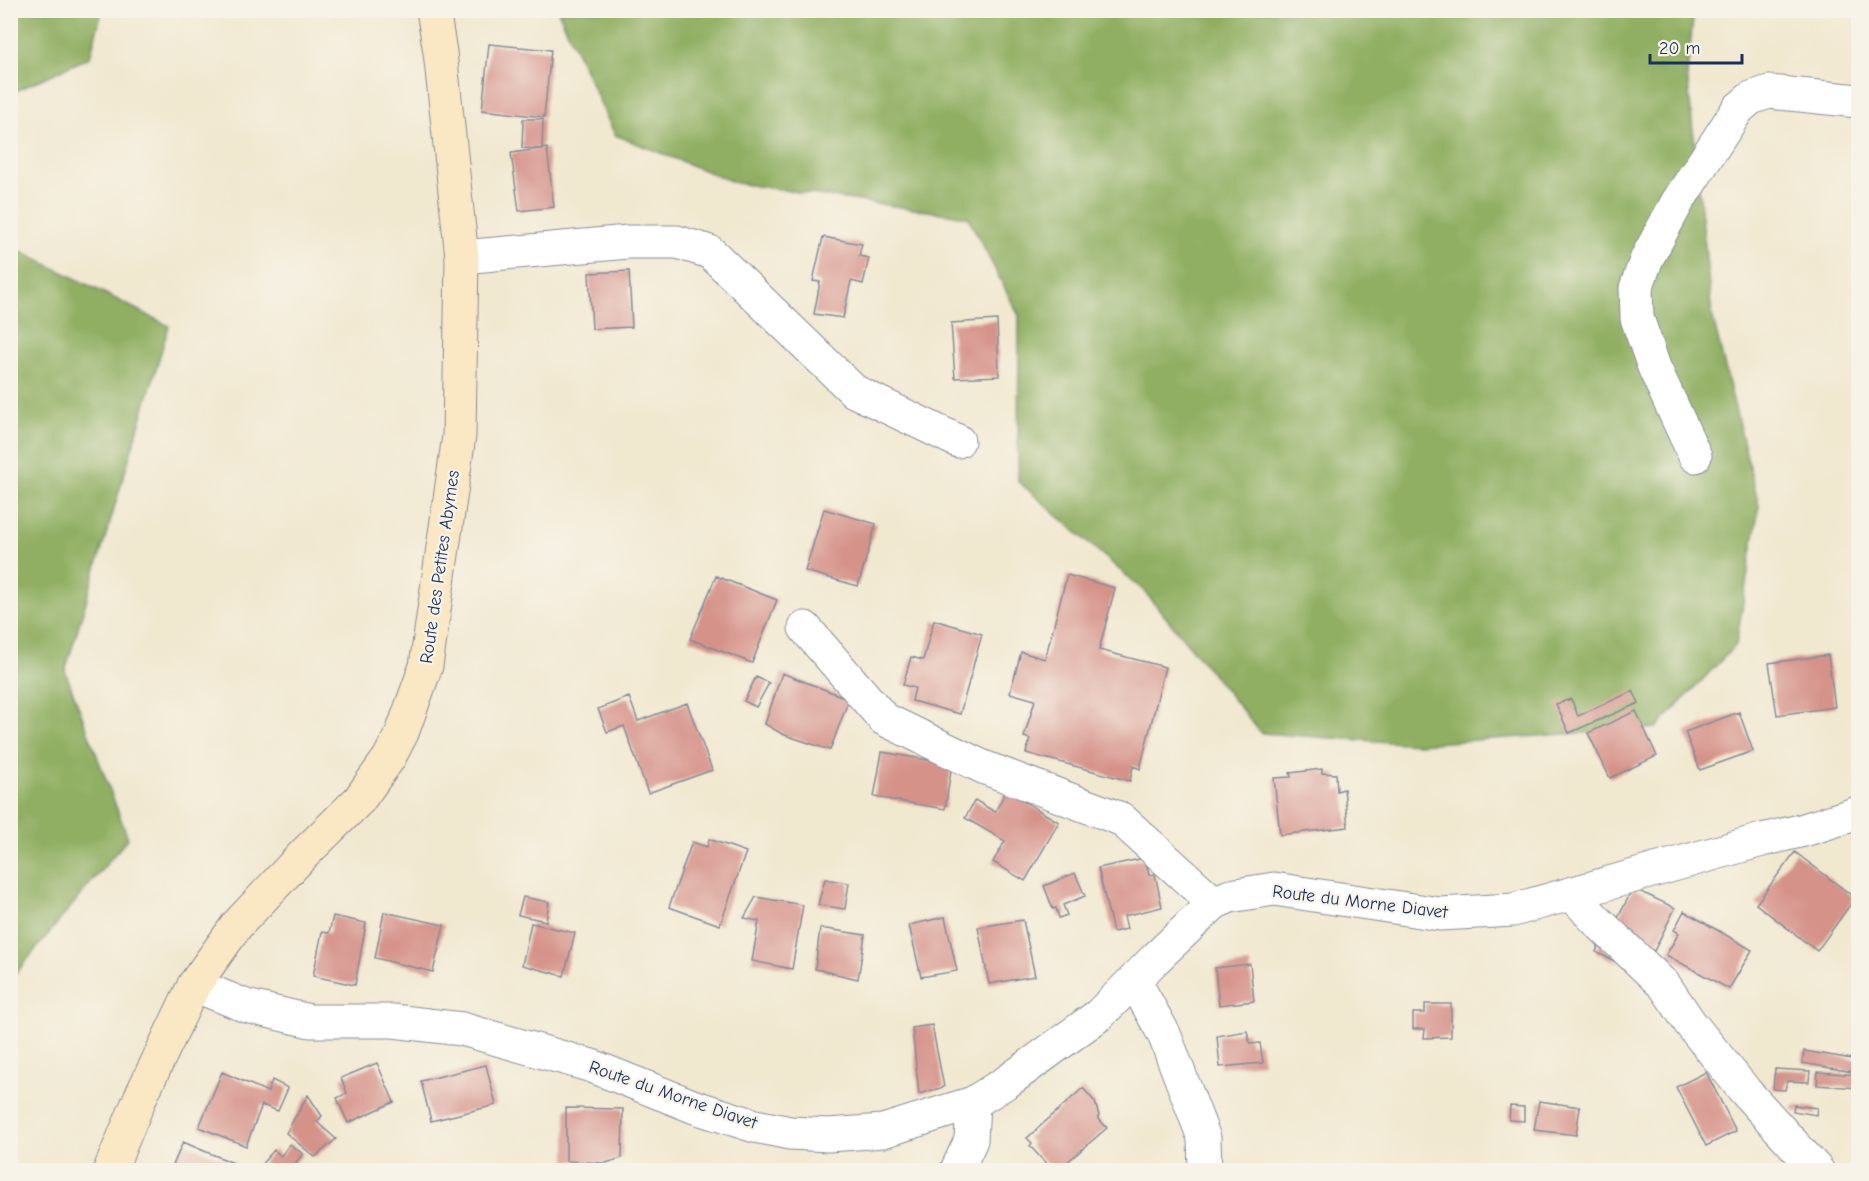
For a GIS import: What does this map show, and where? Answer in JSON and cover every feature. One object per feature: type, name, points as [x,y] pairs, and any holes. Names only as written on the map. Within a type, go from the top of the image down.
[{"type":"main road","name":"Route des Petites Abymes","points":[[110,1170],[141,1096],[194,985],[237,925],[358,800],[389,758],[402,733],[426,666],[459,436],[462,257],[440,52],[433,10]]},
{"type":"street","points":[[1695,456],[1654,367],[1636,318],[1636,288],[1647,258],[1678,201],[1738,109],[1751,98],[1768,92],[1858,101]]},
{"type":"street","points":[[462,257],[627,242],[677,242],[710,252],[854,391],[958,441]]},
{"type":"street","points":[[805,628],[884,719],[983,767],[1121,819],[1214,903]]},
{"type":"street","name":"Route du Morne Diavet","points":[[194,985],[246,1006],[310,1021],[393,1021],[462,1029],[592,1066],[694,1107],[790,1133],[830,1135],[883,1131],[973,1102],[1008,1082],[1099,1015],[1214,903],[1230,896],[1274,889],[1440,914],[1473,914],[1513,910],[1856,818]]},
{"type":"street","points":[[1572,894],[1665,986],[1690,1023],[1745,1091],[1817,1170]]},
{"type":"street","points":[[1134,980],[1164,1034],[1204,1138],[1205,1170]]},
{"type":"street","points":[[957,1170],[971,1140],[973,1102]]},
{"type":"green space","points":[[10,11],[102,11],[90,57],[11,93]]},
{"type":"green space","points":[[558,11],[1694,11],[1687,73],[1712,315],[1759,506],[1736,645],[1656,728],[1418,744],[1261,733],[1145,592],[1018,481],[1019,316],[968,217],[736,183],[615,135]]},
{"type":"green space","points":[[11,246],[169,326],[65,671],[128,838],[11,979]]},
{"type":"building","points":[[489,44],[551,50],[544,117],[482,110]]},
{"type":"building","points":[[523,119],[543,119],[542,149],[522,148]]},
{"type":"building","points":[[547,148],[554,207],[519,211],[511,153]]},
{"type":"building","points":[[823,237],[862,244],[859,256],[869,258],[863,284],[851,281],[843,318],[814,314],[820,282],[813,281]]},
{"type":"building","points":[[629,271],[632,327],[592,329],[589,273]]},
{"type":"building","points":[[997,320],[999,376],[955,378],[951,323]]},
{"type":"building","points":[[824,509],[876,524],[858,586],[805,571]]},
{"type":"building","points":[[1067,575],[1115,588],[1099,650],[1165,667],[1140,769],[1133,766],[1130,781],[1026,753],[1030,739],[1024,737],[1035,700],[1010,693],[1021,652],[1045,659]]},
{"type":"building","points":[[716,576],[777,600],[752,663],[690,639]]},
{"type":"building","points":[[934,620],[982,634],[960,714],[912,701],[915,688],[903,685],[911,657],[923,660]]},
{"type":"building","points":[[1828,655],[1835,707],[1777,715],[1769,663]]},
{"type":"building","points":[[782,673],[849,699],[830,750],[782,734],[765,724]]},
{"type":"building","points":[[756,677],[769,683],[756,707],[744,701]]},
{"type":"building","points":[[1633,691],[1639,703],[1569,733],[1556,704],[1571,699],[1578,716]]},
{"type":"building","points":[[629,697],[638,721],[687,703],[712,770],[648,793],[624,726],[607,732],[598,709]]},
{"type":"building","points":[[1636,711],[1657,756],[1610,778],[1588,733]]},
{"type":"building","points":[[1739,712],[1753,751],[1700,770],[1685,732]]},
{"type":"building","points":[[882,752],[952,764],[945,809],[874,797]]},
{"type":"building","points":[[1322,769],[1322,773],[1336,774],[1337,791],[1344,789],[1348,827],[1280,835],[1274,778],[1291,777],[1290,773]]},
{"type":"building","points":[[1006,791],[1059,822],[1025,881],[993,862],[1005,841],[965,818],[975,800],[995,812]]},
{"type":"building","points":[[709,839],[746,852],[720,925],[669,907],[692,842],[707,847]]},
{"type":"building","points":[[1795,852],[1855,898],[1817,951],[1756,904]]},
{"type":"building","points":[[1145,858],[1149,875],[1155,874],[1162,907],[1124,916],[1127,929],[1113,932],[1098,868]]},
{"type":"building","points":[[1075,873],[1085,896],[1063,905],[1067,915],[1059,918],[1044,886]]},
{"type":"building","points":[[825,879],[849,883],[845,909],[818,905]]},
{"type":"building","points":[[1633,888],[1675,908],[1654,951],[1612,930]]},
{"type":"building","points":[[523,897],[549,902],[546,921],[518,915]]},
{"type":"building","points":[[756,897],[803,905],[792,969],[752,961],[759,921],[744,918]]},
{"type":"building","points":[[1684,911],[1752,950],[1729,989],[1666,955],[1679,933],[1674,930]]},
{"type":"building","points":[[384,912],[444,925],[433,972],[375,958]]},
{"type":"building","points":[[333,916],[366,923],[355,985],[313,976],[322,932],[329,933]]},
{"type":"building","points":[[945,917],[957,971],[921,977],[909,925]]},
{"type":"building","points":[[1023,920],[1035,976],[989,984],[978,927]]},
{"type":"building","points":[[531,923],[575,933],[564,976],[522,965]]},
{"type":"building","points":[[820,928],[865,935],[858,979],[815,969]]},
{"type":"building","points":[[1599,944],[1620,964],[1596,952]]},
{"type":"building","points":[[1250,964],[1254,1001],[1219,1005],[1215,968]]},
{"type":"building","points":[[1425,1004],[1451,1004],[1451,1037],[1424,1038],[1425,1029],[1413,1029],[1413,1013],[1425,1013]]},
{"type":"building","points":[[932,1025],[944,1087],[919,1094],[912,1028]]},
{"type":"building","points":[[1247,1031],[1250,1044],[1260,1043],[1263,1063],[1220,1067],[1217,1036]]},
{"type":"building","points":[[1804,1051],[1858,1060],[1858,1073],[1802,1063]]},
{"type":"building","points":[[377,1063],[394,1102],[348,1123],[337,1098],[347,1093],[341,1078]]},
{"type":"building","points":[[486,1065],[496,1105],[431,1121],[421,1081]]},
{"type":"building","points":[[1775,1069],[1810,1071],[1809,1082],[1787,1081],[1785,1090],[1773,1089]]},
{"type":"building","points":[[222,1072],[268,1092],[272,1080],[288,1088],[278,1111],[262,1105],[246,1146],[199,1127]]},
{"type":"building","points":[[1706,1072],[1736,1131],[1706,1146],[1676,1087]]},
{"type":"building","points":[[1818,1072],[1858,1075],[1858,1088],[1817,1085]]},
{"type":"building","points":[[1083,1088],[1095,1102],[1098,1118],[1107,1128],[1058,1170],[1052,1170],[1030,1146],[1032,1143],[1027,1138]]},
{"type":"building","points":[[308,1095],[322,1116],[317,1122],[336,1139],[315,1157],[286,1133]]},
{"type":"building","points":[[1539,1101],[1580,1107],[1576,1135],[1534,1130]]},
{"type":"building","points":[[1794,1105],[1817,1108],[1816,1115],[1793,1111]]},
{"type":"building","points":[[1510,1106],[1524,1107],[1524,1121],[1509,1120]]},
{"type":"building","points":[[566,1108],[623,1109],[622,1158],[606,1163],[566,1161]]},
{"type":"building","points":[[183,1142],[209,1153],[251,1170],[171,1170]]},
{"type":"building","points":[[290,1144],[303,1154],[289,1170],[261,1170],[258,1168],[274,1150],[281,1156]]}]
